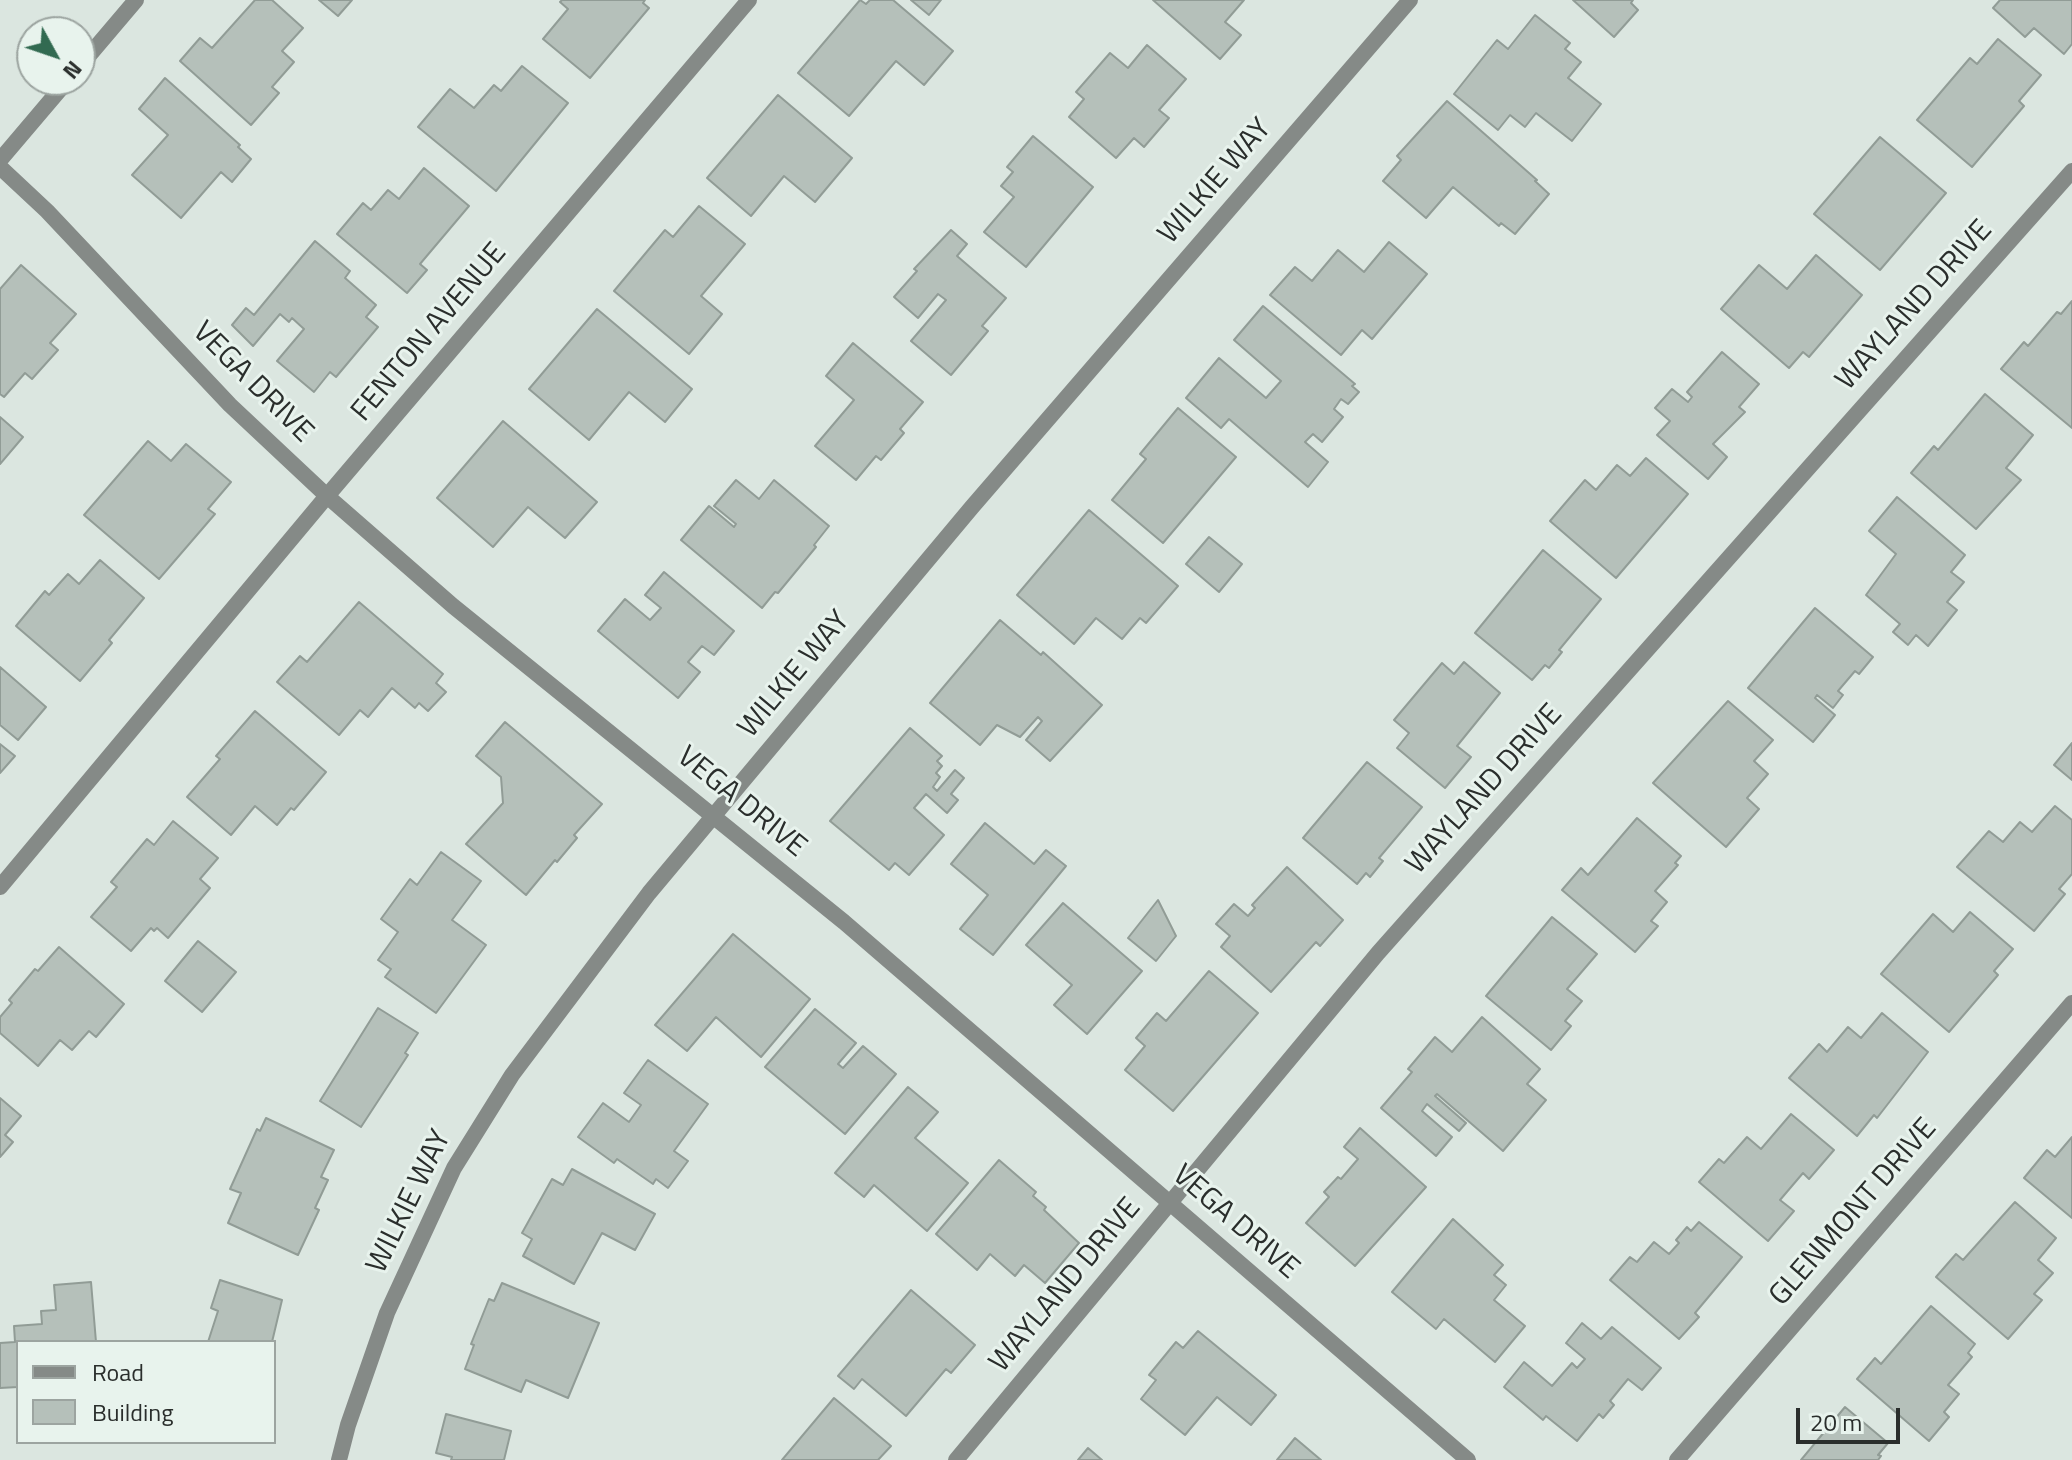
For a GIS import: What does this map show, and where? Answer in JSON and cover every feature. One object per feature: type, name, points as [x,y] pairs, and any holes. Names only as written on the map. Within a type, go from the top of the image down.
[{"type":"street","points":[[96,47],[136,0]]},
{"type":"street","name":"FENTON AVENUE","points":[[0,887],[327,496],[749,0]]},
{"type":"street","name":"WILKIE WAY","points":[[339,1460],[387,1313],[454,1168],[512,1075],[649,893],[713,816],[972,507],[1410,0]]},
{"type":"street","points":[[0,160],[54,96]]},
{"type":"street","name":"VEGA DRIVE","points":[[0,167],[47,211],[230,405],[327,496],[453,606],[844,922],[1468,1460]]},
{"type":"street","name":"WAYLAND DRIVE","points":[[956,1460],[1378,953],[2072,171]]},
{"type":"street","name":"GLENMONT DRIVE","points":[[1677,1460],[2072,1003]]},
{"type":"building","points":[[255,0],[272,0],[303,28],[282,51],[294,62],[272,87],[279,93],[251,125],[180,61],[200,38],[212,48]]},
{"type":"building","points":[[319,0],[352,0],[338,16]]},
{"type":"building","points":[[645,0],[643,3],[649,8],[590,78],[543,39],[568,9],[560,2]]},
{"type":"building","points":[[860,0],[866,4],[870,0],[893,0],[953,51],[924,85],[896,61],[849,116],[798,73]]},
{"type":"building","points":[[911,0],[941,0],[929,15]]},
{"type":"building","points":[[1153,0],[1244,0],[1225,22],[1241,35],[1220,59]]},
{"type":"building","points":[[1573,0],[1633,0],[1631,3],[1638,10],[1614,37]]},
{"type":"building","points":[[2000,0],[2072,0],[2072,44],[2064,54],[2034,28],[2025,37],[1993,8]]},
{"type":"building","points":[[1535,15],[1570,43],[1565,49],[1581,62],[1568,78],[1601,104],[1572,141],[1536,113],[1525,127],[1510,115],[1498,130],[1454,94],[1497,40],[1508,49]]},
{"type":"building","points":[[1998,39],[2041,75],[2019,101],[2024,106],[1972,167],[1917,120],[1970,58],[1977,64]]},
{"type":"building","points":[[1147,45],[1186,79],[1159,110],[1169,118],[1144,147],[1134,138],[1116,158],[1069,117],[1084,99],[1076,92],[1110,53],[1128,68]]},
{"type":"building","points":[[522,66],[568,103],[496,191],[418,127],[450,89],[474,108],[494,85],[501,91]]},
{"type":"building","points":[[165,78],[240,145],[238,147],[251,159],[232,182],[221,172],[181,218],[132,175],[168,135],[139,109]]},
{"type":"building","points":[[778,95],[852,158],[815,202],[784,176],[751,216],[707,178]]},
{"type":"building","points":[[1447,101],[1549,194],[1515,234],[1501,223],[1499,226],[1453,187],[1426,218],[1383,181],[1401,160],[1397,156]]},
{"type":"building","points":[[1033,136],[1093,187],[1026,267],[984,232],[1014,197],[1001,186],[1013,172],[1007,167]]},
{"type":"building","points":[[1880,137],[1946,193],[1880,270],[1814,214]]},
{"type":"building","points":[[424,168],[469,206],[420,264],[427,270],[407,293],[337,234],[363,203],[371,210],[388,190],[399,199]]},
{"type":"building","points":[[699,206],[745,244],[701,296],[722,314],[689,354],[614,291],[665,230],[673,237]]},
{"type":"building","points":[[951,230],[967,244],[957,256],[1006,298],[982,326],[988,331],[951,375],[911,341],[946,300],[938,294],[918,318],[894,297],[917,271],[914,269]]},
{"type":"building","points":[[315,241],[350,271],[345,278],[376,305],[366,317],[378,327],[336,377],[330,372],[314,392],[277,361],[304,329],[292,318],[289,322],[280,314],[253,346],[232,325],[246,308],[254,315]]},
{"type":"building","points":[[1389,242],[1427,274],[1372,339],[1362,330],[1341,355],[1270,295],[1295,267],[1312,281],[1338,250],[1364,272]]},
{"type":"building","points":[[1816,255],[1862,295],[1809,357],[1803,352],[1789,368],[1721,309],[1759,265],[1787,289]]},
{"type":"building","points":[[21,265],[76,314],[50,343],[58,350],[32,379],[25,373],[4,397],[0,394],[0,289]]},
{"type":"building","points":[[2072,301],[2072,428],[2001,369],[2024,342],[2028,346],[2057,312],[2061,314]]},
{"type":"building","points":[[1263,306],[1355,384],[1352,386],[1359,392],[1348,404],[1341,399],[1334,409],[1343,417],[1322,442],[1313,434],[1305,442],[1328,462],[1308,487],[1229,419],[1221,428],[1186,398],[1219,358],[1266,398],[1281,381],[1234,340]]},
{"type":"building","points":[[597,309],[692,389],[665,422],[629,392],[589,440],[529,389]]},
{"type":"building","points":[[853,343],[923,402],[900,429],[904,433],[881,460],[876,456],[856,480],[815,446],[854,400],[826,376]]},
{"type":"building","points":[[1722,352],[1759,384],[1739,407],[1745,412],[1713,444],[1727,457],[1708,479],[1657,435],[1670,421],[1655,408],[1672,389],[1688,402],[1692,397],[1687,392]]},
{"type":"building","points":[[1985,394],[2033,435],[2006,468],[2021,480],[1976,529],[1911,473],[1934,446],[1938,450]]},
{"type":"building","points":[[1178,408],[1236,457],[1163,543],[1112,500],[1146,459],[1140,454]]},
{"type":"building","points":[[0,417],[23,437],[0,464]]},
{"type":"building","points":[[503,421],[597,502],[565,538],[528,507],[493,547],[437,498]]},
{"type":"building","points":[[148,441],[171,461],[186,444],[231,482],[208,509],[215,514],[159,579],[84,515]]},
{"type":"building","points":[[1646,458],[1688,494],[1616,578],[1550,521],[1585,480],[1596,490],[1617,465],[1630,476]]},
{"type":"building","points":[[736,480],[759,499],[774,480],[829,526],[814,545],[816,547],[762,608],[681,540],[709,506],[734,527],[736,524],[714,506]]},
{"type":"building","points":[[1897,497],[1965,555],[1951,572],[1964,582],[1947,602],[1957,610],[1928,646],[1916,635],[1908,645],[1893,632],[1900,624],[1866,595],[1896,554],[1869,531]]},
{"type":"building","points":[[1089,510],[1178,586],[1146,623],[1140,618],[1122,639],[1096,618],[1074,644],[1017,595]]},
{"type":"building","points":[[1209,537],[1242,564],[1219,592],[1186,564]]},
{"type":"building","points":[[1543,550],[1601,599],[1559,650],[1562,652],[1549,668],[1545,665],[1532,680],[1475,633]]},
{"type":"building","points":[[100,560],[144,598],[80,681],[16,626],[45,591],[49,595],[68,574],[79,584]]},
{"type":"building","points":[[664,572],[734,631],[714,655],[702,646],[688,662],[700,672],[678,698],[598,631],[625,599],[650,620],[661,608],[645,595]]},
{"type":"building","points":[[359,602],[443,674],[436,683],[446,692],[428,711],[419,703],[415,708],[392,688],[368,717],[360,710],[339,735],[277,682],[300,656],[307,662]]},
{"type":"building","points":[[1815,608],[1873,657],[1859,674],[1855,671],[1838,691],[1843,695],[1833,708],[1817,695],[1815,698],[1835,715],[1813,742],[1748,688]]},
{"type":"building","points":[[1000,620],[1041,655],[1043,652],[1102,705],[1050,761],[1026,740],[1042,721],[1038,717],[1020,737],[997,725],[980,745],[930,703]]},
{"type":"building","points":[[1464,662],[1500,693],[1457,746],[1471,757],[1445,788],[1397,748],[1409,733],[1394,720],[1442,663],[1454,674]]},
{"type":"building","points":[[0,667],[46,707],[18,740],[0,725]]},
{"type":"building","points":[[1728,701],[1773,740],[1754,761],[1768,774],[1747,798],[1759,809],[1726,847],[1653,783]]},
{"type":"building","points":[[255,711],[326,772],[277,825],[255,806],[231,835],[187,797],[220,759],[216,756]]},
{"type":"building","points":[[505,722],[602,804],[574,835],[577,838],[557,862],[555,860],[526,895],[466,844],[503,803],[501,777],[476,756]]},
{"type":"building","points":[[910,728],[942,756],[937,761],[942,766],[936,773],[940,777],[933,787],[937,791],[955,770],[964,778],[951,794],[958,800],[947,813],[926,794],[914,808],[944,835],[909,875],[895,863],[889,870],[830,821]]},
{"type":"building","points":[[2072,743],[2072,780],[2054,765]]},
{"type":"building","points":[[0,744],[15,756],[0,773]]},
{"type":"building","points":[[1367,762],[1422,807],[1379,858],[1383,861],[1370,877],[1366,873],[1357,884],[1303,838]]},
{"type":"building","points":[[2055,806],[2072,820],[2072,874],[2059,889],[2065,894],[2034,931],[1957,867],[1989,831],[2003,842],[2020,822],[2032,832]]},
{"type":"building","points":[[1637,818],[1681,856],[1675,863],[1678,865],[1655,891],[1667,902],[1651,921],[1658,926],[1635,952],[1562,890],[1581,868],[1588,875]]},
{"type":"building","points":[[173,821],[218,858],[200,879],[210,888],[168,938],[157,928],[154,931],[151,928],[131,951],[91,917],[117,887],[111,882],[147,839],[154,845]]},
{"type":"building","points":[[985,823],[1034,864],[1046,850],[1066,866],[993,955],[960,929],[988,895],[951,864]]},
{"type":"building","points":[[441,852],[481,881],[452,920],[486,945],[436,1013],[385,977],[391,969],[378,960],[398,932],[381,919],[410,879],[417,885]]},
{"type":"building","points":[[1287,867],[1343,920],[1320,946],[1316,942],[1271,992],[1221,947],[1230,936],[1216,924],[1234,904],[1248,916],[1255,908],[1252,905]]},
{"type":"building","points":[[1158,900],[1176,936],[1156,961],[1128,938]]},
{"type":"building","points":[[1063,903],[1142,971],[1087,1034],[1054,1005],[1072,985],[1026,945]]},
{"type":"building","points":[[1970,912],[2013,949],[1994,971],[1998,975],[1949,1032],[1881,974],[1933,914],[1953,932]]},
{"type":"building","points":[[1552,917],[1597,954],[1567,989],[1582,1001],[1565,1021],[1571,1026],[1551,1050],[1486,996]]},
{"type":"building","points":[[733,934],[810,999],[761,1057],[716,1017],[687,1051],[655,1025]]},
{"type":"building","points":[[198,941],[236,972],[202,1012],[165,981]]},
{"type":"building","points":[[59,947],[124,1004],[96,1037],[89,1031],[72,1050],[60,1040],[38,1066],[0,1033],[0,1017],[12,1003],[9,1000],[35,969],[38,971]]},
{"type":"building","points":[[1209,971],[1258,1013],[1173,1111],[1125,1070],[1145,1046],[1136,1038],[1157,1013],[1166,1021]]},
{"type":"building","points":[[378,1008],[418,1033],[405,1053],[408,1055],[361,1127],[320,1101]]},
{"type":"building","points":[[815,1009],[856,1043],[838,1064],[843,1068],[863,1046],[896,1074],[845,1134],[765,1067]]},
{"type":"building","points":[[1882,1013],[1928,1052],[1877,1118],[1874,1115],[1857,1136],[1789,1078],[1819,1044],[1827,1052],[1848,1027],[1861,1038]]},
{"type":"building","points":[[1482,1017],[1540,1069],[1527,1084],[1546,1100],[1503,1151],[1437,1094],[1435,1096],[1466,1123],[1459,1131],[1427,1104],[1422,1111],[1452,1137],[1436,1156],[1381,1108],[1412,1072],[1408,1069],[1435,1037],[1452,1052]]},
{"type":"building","points":[[648,1060],[708,1104],[674,1151],[688,1161],[668,1188],[656,1179],[653,1184],[617,1159],[614,1163],[578,1137],[603,1103],[629,1122],[641,1105],[624,1093]]},
{"type":"building","points":[[908,1087],[938,1112],[915,1138],[968,1183],[927,1231],[874,1185],[864,1197],[835,1173]]},
{"type":"building","points":[[0,1098],[21,1116],[5,1135],[13,1142],[0,1157]]},
{"type":"building","points":[[1791,1114],[1834,1150],[1809,1179],[1803,1173],[1780,1200],[1794,1211],[1768,1241],[1699,1182],[1719,1159],[1724,1163],[1747,1137],[1761,1149]]},
{"type":"building","points":[[266,1118],[334,1150],[321,1177],[328,1180],[315,1208],[319,1210],[298,1255],[228,1223],[241,1193],[230,1189],[257,1129],[260,1131]]},
{"type":"building","points":[[1360,1128],[1426,1187],[1355,1266],[1306,1223],[1329,1197],[1324,1192],[1338,1177],[1341,1179],[1358,1159],[1344,1147]]},
{"type":"building","points":[[2072,1137],[2072,1218],[2024,1178],[2047,1150],[2055,1157]]},
{"type":"building","points":[[999,1160],[1036,1192],[1033,1196],[1046,1207],[1044,1210],[1079,1243],[1045,1283],[1024,1265],[1015,1276],[990,1254],[977,1270],[936,1234]]},
{"type":"building","points":[[572,1169],[655,1214],[635,1250],[602,1233],[574,1284],[523,1256],[532,1239],[522,1233],[552,1179],[563,1185]]},
{"type":"building","points":[[2015,1202],[2056,1238],[2038,1260],[2053,1273],[2034,1294],[2042,1300],[2008,1339],[1936,1277],[1956,1254],[1963,1260]]},
{"type":"building","points":[[1453,1219],[1503,1265],[1494,1275],[1506,1285],[1494,1300],[1525,1326],[1495,1362],[1444,1319],[1436,1329],[1392,1292]]},
{"type":"building","points":[[1699,1222],[1742,1257],[1695,1313],[1699,1317],[1679,1339],[1610,1280],[1630,1257],[1637,1262],[1654,1242],[1669,1254],[1687,1227],[1691,1231]]},
{"type":"building","points":[[220,1280],[282,1300],[272,1340],[209,1340],[218,1311],[211,1308]]},
{"type":"building","points":[[91,1282],[96,1340],[16,1340],[16,1387],[0,1388],[0,1343],[15,1342],[14,1326],[42,1324],[41,1311],[56,1310],[54,1285]]},
{"type":"building","points":[[502,1283],[599,1323],[568,1398],[526,1380],[521,1392],[465,1369],[474,1345],[471,1344],[489,1299],[494,1301]]},
{"type":"building","points":[[911,1290],[975,1345],[951,1373],[946,1369],[906,1416],[862,1379],[854,1389],[838,1376]]},
{"type":"building","points":[[1931,1306],[1975,1344],[1968,1353],[1972,1357],[1948,1385],[1959,1394],[1944,1412],[1949,1417],[1929,1441],[1857,1379],[1875,1358],[1881,1364]]},
{"type":"building","points":[[1582,1323],[1601,1339],[1612,1327],[1661,1368],[1642,1390],[1628,1379],[1610,1401],[1614,1405],[1603,1418],[1599,1414],[1577,1441],[1546,1416],[1543,1420],[1504,1387],[1524,1362],[1552,1386],[1572,1363],[1577,1368],[1585,1359],[1566,1343]]},
{"type":"building","points":[[1198,1331],[1276,1395],[1251,1425],[1217,1397],[1185,1435],[1141,1399],[1156,1380],[1149,1375],[1176,1342],[1183,1348]]},
{"type":"building","points":[[834,1398],[891,1446],[878,1460],[782,1460]]},
{"type":"building","points":[[1845,1407],[1888,1443],[1878,1455],[1881,1456],[1878,1460],[1801,1460]]},
{"type":"building","points":[[446,1414],[511,1431],[504,1460],[451,1460],[452,1457],[436,1453]]},
{"type":"building","points":[[1295,1438],[1321,1460],[1277,1460]]},
{"type":"building","points":[[1088,1448],[1102,1460],[1078,1460]]}]
